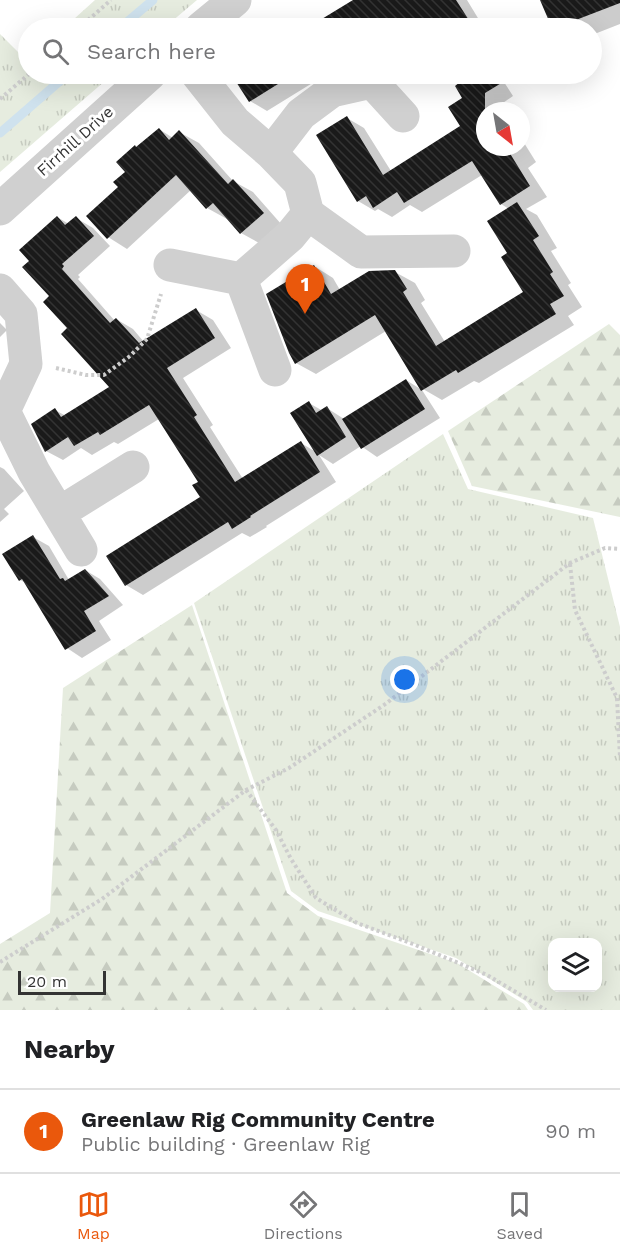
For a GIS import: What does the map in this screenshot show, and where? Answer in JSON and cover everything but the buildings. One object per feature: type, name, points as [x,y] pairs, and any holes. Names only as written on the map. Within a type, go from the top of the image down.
[{"type":"street","points":[[213,18],[235,0]]},
{"type":"street","name":"Firrhill Drive","points":[[0,209],[139,84]]},
{"type":"street","points":[[205,84],[235,122],[271,153],[300,183],[308,214],[361,252],[454,251]]},
{"type":"street","points":[[271,153],[301,114],[332,91],[360,84]]},
{"type":"street","points":[[375,84],[403,116]]},
{"type":"street","points":[[241,279],[290,236],[308,214]]},
{"type":"street","points":[[170,265],[241,279]]},
{"type":"street","points":[[241,279],[275,370]]},
{"type":"street","points":[[0,290],[21,314],[26,364],[2,411],[34,472],[81,549]]},
{"type":"street","points":[[59,513],[133,467]]},
{"type":"path","points":[[90,18],[111,0]]},
{"type":"path","points":[[0,99],[18,83]]},
{"type":"path","points":[[26,364],[86,375],[104,375],[130,356],[147,339],[170,265]]},
{"type":"path","points":[[0,962],[102,899],[246,790],[289,768],[384,705],[570,563],[605,548],[620,549]]},
{"type":"path","points":[[570,563],[575,610],[618,698],[620,757]]},
{"type":"path","points":[[246,790],[276,830],[316,898],[357,922],[487,975],[546,1010]]},
{"type":"green space","points":[[95,0],[197,0],[176,18],[75,18]]},
{"type":"green space","points":[[0,34],[18,52],[18,84],[101,84],[0,172]]},
{"type":"green space","points":[[609,324],[620,335],[620,517],[472,486],[448,431]]},
{"type":"green space","points":[[443,434],[468,489],[593,518],[620,627],[620,1010],[533,1010],[527,1002],[456,958],[318,911],[291,891],[194,603]]},
{"type":"green space","points":[[192,605],[287,893],[318,916],[457,963],[524,1004],[528,1010],[0,1010],[0,944],[50,913],[63,688]]},
{"type":"waterway","points":[[132,18],[153,0]]},
{"type":"waterway","points":[[0,133],[56,84]]},
{"type":"place","name":"Greenlaw Rig Community Centre","points":[[305,314]]}]
